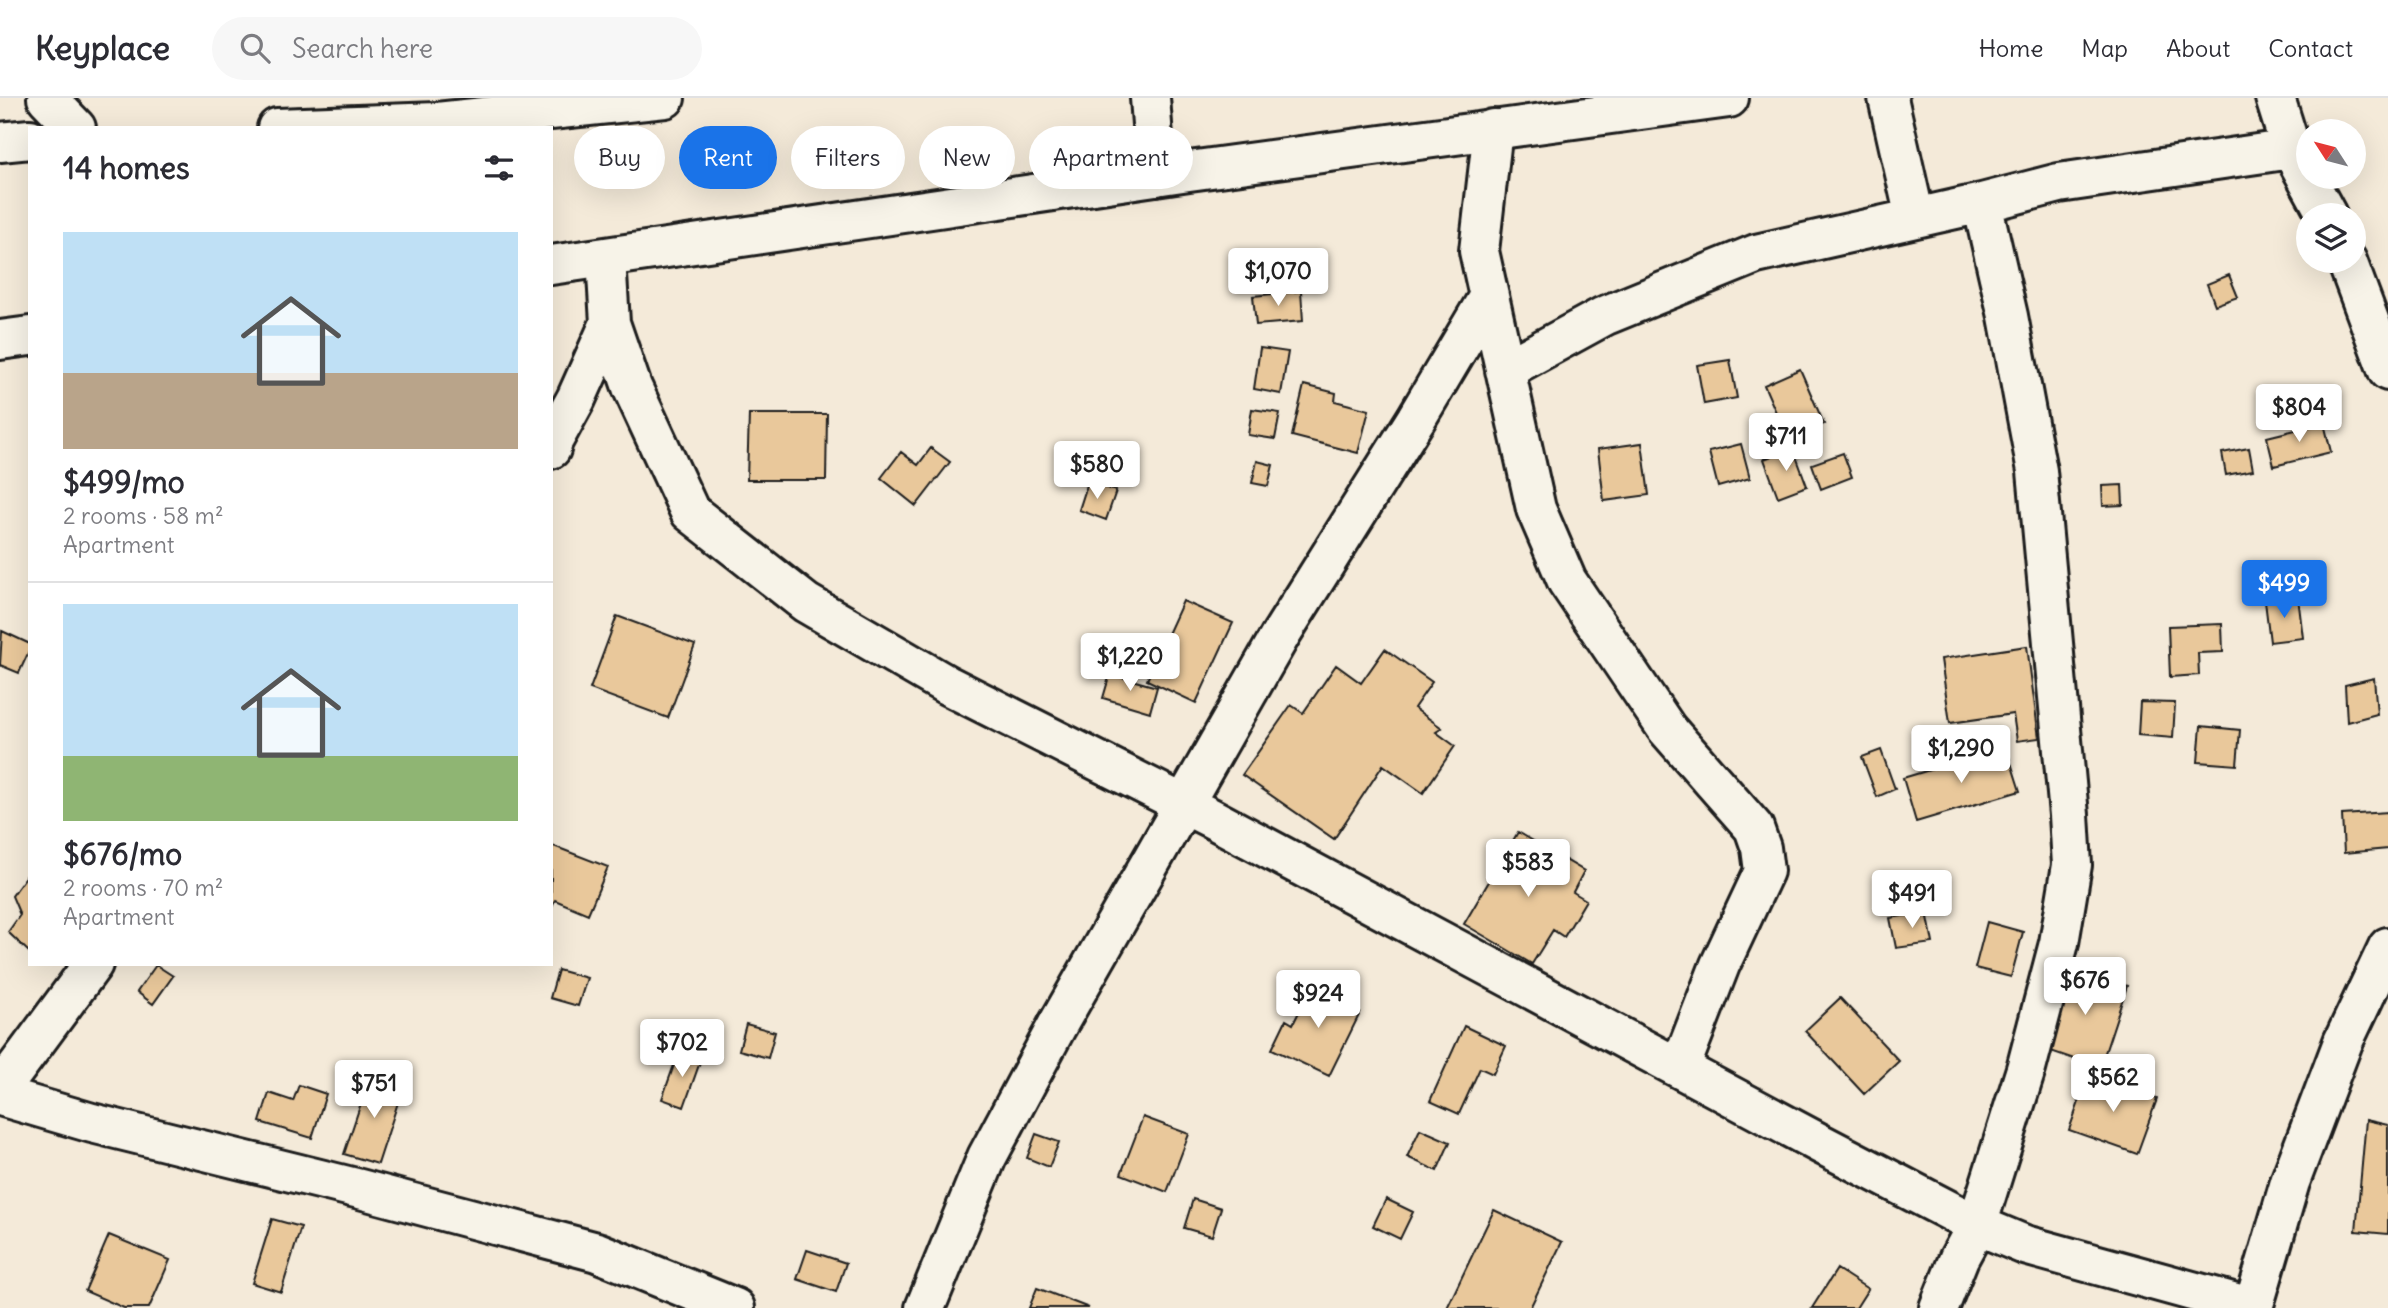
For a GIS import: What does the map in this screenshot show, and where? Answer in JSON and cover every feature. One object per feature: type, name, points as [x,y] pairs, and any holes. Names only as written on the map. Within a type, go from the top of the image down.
[{"type":"street","points":[[47,98],[74,126]]},
{"type":"street","points":[[331,126],[438,122],[666,98]]},
{"type":"street","points":[[1150,98],[1152,126]]},
{"type":"street","points":[[1193,171],[1729,98]]},
{"type":"street","points":[[1888,98],[1915,218]]},
{"type":"street","points":[[2275,98],[2291,149],[2320,203]]},
{"type":"street","points":[[1493,129],[1479,251],[1536,509],[1567,581],[1667,729],[1754,828],[1761,848],[1764,871],[1720,965],[1680,1068]]},
{"type":"street","points":[[0,142],[28,139]]},
{"type":"street","points":[[1505,370],[1604,316],[1756,254],[2059,183],[2291,149]]},
{"type":"street","points":[[553,265],[1069,189]]},
{"type":"street","points":[[1939,1308],[1959,1258],[1977,1225],[2030,1056],[2059,943],[2072,865],[2037,471],[2008,316],[1982,203]]},
{"type":"street","points":[[606,258],[610,323],[632,387],[690,512],[806,603],[947,685],[1184,804],[1977,1225],[2025,1245],[2253,1308],[2295,1170],[2343,1042],[2388,947]]},
{"type":"street","points":[[2351,273],[2388,372]]},
{"type":"street","points":[[925,1308],[986,1157],[1057,1026],[1281,634],[1416,419],[1489,296]]},
{"type":"street","points":[[553,439],[576,399],[610,323]]},
{"type":"street","points":[[0,340],[28,336]]},
{"type":"street","points":[[0,1090],[92,966]]},
{"type":"street","points":[[0,1096],[597,1252],[735,1308]]},
{"type":"building","points":[[2229,275],[2238,297],[2215,305],[2207,284]]},
{"type":"building","points":[[1301,291],[1303,321],[1256,325],[1253,296]]},
{"type":"building","points":[[1260,348],[1288,352],[1281,394],[1254,389]]},
{"type":"building","points":[[1730,360],[1737,398],[1704,404],[1697,365]]},
{"type":"building","points":[[1800,369],[1824,424],[1788,440],[1764,385]]},
{"type":"building","points":[[1304,385],[1336,393],[1335,401],[1369,410],[1358,453],[1292,436]]},
{"type":"building","points":[[1252,409],[1280,413],[1275,439],[1248,435]]},
{"type":"building","points":[[749,414],[827,414],[826,480],[747,480]]},
{"type":"building","points":[[2324,423],[2331,452],[2274,466],[2267,437]]},
{"type":"building","points":[[1642,443],[1649,495],[1604,501],[1598,449]]},
{"type":"building","points":[[1741,444],[1750,478],[1718,487],[1709,452]]},
{"type":"building","points":[[931,448],[950,462],[916,506],[881,478],[901,452],[918,465]]},
{"type":"building","points":[[1793,448],[1807,486],[1778,497],[1764,459]]},
{"type":"building","points":[[2249,448],[2253,470],[2226,475],[2222,453]]},
{"type":"building","points":[[1843,453],[1852,477],[1821,489],[1812,464]]},
{"type":"building","points":[[1257,461],[1273,465],[1268,486],[1252,483]]},
{"type":"building","points":[[1088,482],[1116,491],[1106,520],[1079,510]]},
{"type":"building","points":[[2122,485],[2123,505],[2103,506],[2102,486]]},
{"type":"building","points":[[2298,597],[2303,638],[2270,642],[2265,601]]},
{"type":"building","points":[[1183,601],[1233,623],[1196,703],[1147,680]]},
{"type":"building","points":[[617,616],[695,645],[668,718],[590,689]]},
{"type":"building","points":[[2222,624],[2223,652],[2198,653],[2199,675],[2170,677],[2168,626]]},
{"type":"building","points":[[2,631],[28,643],[28,653],[19,673],[0,665]]},
{"type":"building","points":[[2027,646],[2039,738],[2017,741],[2013,714],[1950,723],[1941,659]]},
{"type":"building","points":[[1385,649],[1432,682],[1414,708],[1442,728],[1436,732],[1455,746],[1423,793],[1383,765],[1334,839],[1242,775],[1291,705],[1303,713],[1336,665],[1361,683]]},
{"type":"building","points":[[1110,674],[1157,687],[1150,712],[1103,698]]},
{"type":"building","points":[[2374,678],[2377,714],[2347,722],[2345,685]]},
{"type":"building","points":[[2140,702],[2175,703],[2173,738],[2138,735]]},
{"type":"building","points":[[2201,726],[2240,730],[2237,765],[2198,762]]},
{"type":"building","points":[[2006,747],[2020,791],[1916,822],[1903,778]]},
{"type":"building","points":[[1881,750],[1895,789],[1877,797],[1862,757]]},
{"type":"building","points":[[2388,812],[2388,849],[2344,853],[2342,815]]},
{"type":"building","points":[[1518,832],[1584,871],[1573,892],[1586,900],[1564,937],[1553,930],[1532,964],[1464,924]]},
{"type":"building","points":[[553,846],[608,867],[588,914],[555,900],[553,904]]},
{"type":"building","points":[[28,874],[28,951],[8,932],[20,915],[12,896]]},
{"type":"building","points":[[1927,912],[1933,943],[1896,948],[1890,918]]},
{"type":"building","points":[[1987,922],[2023,932],[2011,977],[1975,968]]},
{"type":"building","points":[[155,966],[173,976],[153,1004],[137,992]]},
{"type":"building","points":[[2069,967],[2127,986],[2100,1068],[2042,1048]]},
{"type":"building","points":[[558,970],[587,978],[578,1006],[550,998]]},
{"type":"building","points":[[1314,982],[1347,999],[1344,1005],[1360,1013],[1329,1076],[1272,1049],[1286,1020],[1293,1024]]},
{"type":"building","points":[[1840,998],[1899,1061],[1864,1094],[1805,1031]]},
{"type":"building","points":[[746,1024],[775,1032],[768,1058],[739,1050]]},
{"type":"building","points":[[1464,1026],[1506,1046],[1493,1074],[1480,1068],[1459,1114],[1430,1101]]},
{"type":"building","points":[[679,1051],[701,1059],[684,1107],[662,1099]]},
{"type":"building","points":[[2089,1074],[2157,1099],[2137,1154],[2069,1130]]},
{"type":"building","points":[[370,1076],[403,1087],[378,1164],[344,1154]]},
{"type":"building","points":[[299,1085],[326,1094],[312,1138],[260,1122],[269,1093],[293,1101]]},
{"type":"building","points":[[1143,1117],[1189,1134],[1167,1192],[1121,1174]]},
{"type":"building","points":[[2366,1120],[2388,1125],[2388,1234],[2356,1231]]},
{"type":"building","points":[[1420,1129],[1450,1142],[1437,1171],[1407,1157]]},
{"type":"building","points":[[1036,1134],[1059,1142],[1049,1167],[1027,1158]]},
{"type":"building","points":[[1193,1199],[1221,1208],[1212,1236],[1184,1228]]},
{"type":"building","points":[[1386,1199],[1413,1212],[1400,1239],[1373,1226]]},
{"type":"building","points":[[1494,1210],[1562,1242],[1530,1308],[1447,1308]]},
{"type":"building","points":[[272,1219],[301,1227],[281,1292],[252,1283]]},
{"type":"building","points":[[109,1235],[170,1260],[149,1308],[124,1308],[85,1291]]},
{"type":"building","points":[[807,1250],[846,1263],[836,1292],[797,1279]]},
{"type":"building","points":[[1837,1269],[1868,1289],[1856,1308],[1812,1308]]},
{"type":"building","points":[[1037,1288],[1089,1308],[1029,1308]]}]
